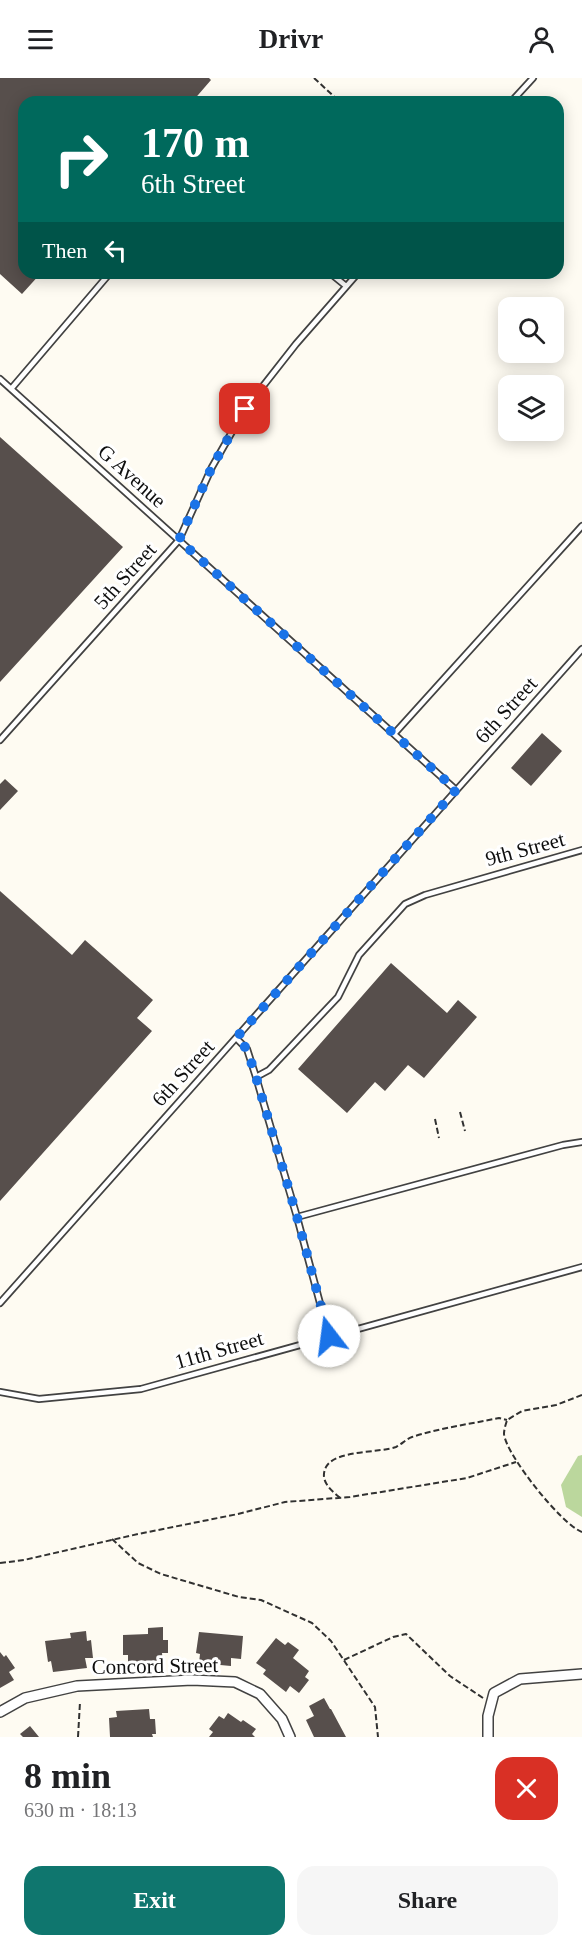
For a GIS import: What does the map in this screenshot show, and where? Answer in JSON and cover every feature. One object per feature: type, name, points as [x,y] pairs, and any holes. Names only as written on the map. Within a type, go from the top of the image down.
[{"type":"street","points":[[488,1737],[488,1716],[494,1693],[520,1678],[582,1674]]},
{"type":"street","name":"Concord Street","points":[[0,1712],[25,1698],[77,1686],[192,1680],[235,1682],[260,1694],[282,1719],[290,1737]]},
{"type":"lane","points":[[516,96],[533,78]]},
{"type":"lane","points":[[11,389],[105,279]]},
{"type":"lane","points":[[337,279],[346,286]]},
{"type":"lane","name":"5th Street","points":[[0,740],[179,540],[212,467],[245,409],[296,344],[352,279]]},
{"type":"lane","name":"G Avenue","points":[[0,379],[456,790]]},
{"type":"lane","points":[[394,734],[582,526]]},
{"type":"lane","name":"6th Street","points":[[0,1303],[582,649]]},
{"type":"lane","name":"9th Street","points":[[256,1077],[269,1070],[338,997],[359,955],[405,904],[425,895],[582,850]]},
{"type":"lane","points":[[236,1038],[247,1049],[256,1077],[329,1336]]},
{"type":"lane","points":[[297,1217],[563,1145],[582,1142]]},
{"type":"lane","name":"11th Street","points":[[0,1392],[39,1399],[141,1389],[582,1267]]},
{"type":"path","points":[[314,78],[334,96]]},
{"type":"path","points":[[460,1112],[465,1131]]},
{"type":"path","points":[[435,1119],[439,1138]]},
{"type":"path","points":[[340,1498],[328,1488],[324,1477],[326,1466],[335,1458],[396,1447],[409,1438],[436,1430],[499,1418],[507,1420],[522,1411],[556,1405],[582,1395]]},
{"type":"path","points":[[507,1420],[504,1433],[516,1462],[562,1518],[582,1532]]},
{"type":"path","points":[[0,1563],[24,1560],[285,1502],[340,1498],[467,1478],[516,1462]]},
{"type":"path","points":[[112,1539],[138,1563],[161,1574],[239,1597],[261,1600],[312,1623],[331,1641],[375,1707],[378,1737]]},
{"type":"path","points":[[344,1660],[393,1637],[406,1634],[450,1676],[465,1688],[486,1699]]},
{"type":"path","points":[[78,1737],[80,1702]]},
{"type":"green space","points":[[582,1455],[582,1517],[566,1507],[561,1485],[578,1456]]},
{"type":"building","points":[[0,78],[209,78],[211,80],[197,96],[18,96],[18,279],[36,279],[22,294],[0,274]]},
{"type":"building","points":[[0,437],[123,547],[0,682]]},
{"type":"building","points":[[542,733],[562,751],[531,786],[511,768]]},
{"type":"building","points":[[5,779],[18,791],[0,810],[0,784]]},
{"type":"building","points":[[0,891],[72,955],[85,940],[153,1000],[137,1018],[152,1031],[0,1201]]},
{"type":"building","points":[[391,963],[447,1013],[458,1000],[477,1017],[424,1078],[408,1065],[385,1091],[375,1082],[347,1113],[298,1069]]},
{"type":"building","points":[[163,1627],[163,1640],[168,1640],[168,1653],[162,1653],[163,1664],[128,1665],[128,1655],[123,1655],[123,1635],[148,1634],[148,1628]]},
{"type":"building","points":[[86,1631],[87,1641],[91,1640],[93,1658],[85,1658],[87,1668],[53,1672],[51,1661],[48,1662],[45,1641],[71,1638],[70,1633]]},
{"type":"building","points":[[199,1632],[243,1636],[241,1659],[231,1658],[231,1666],[199,1663],[200,1654],[196,1653]]},
{"type":"building","points":[[276,1638],[285,1645],[288,1642],[299,1650],[293,1658],[309,1671],[305,1677],[309,1680],[299,1693],[290,1686],[286,1692],[263,1674],[266,1670],[256,1663]]},
{"type":"building","points":[[0,1652],[4,1657],[6,1655],[15,1668],[9,1672],[14,1680],[0,1688]]},
{"type":"building","points":[[324,1698],[346,1737],[314,1737],[306,1720],[314,1716],[309,1706]]},
{"type":"building","points":[[149,1709],[150,1719],[155,1719],[156,1734],[152,1734],[153,1737],[110,1737],[109,1718],[117,1717],[116,1711]]},
{"type":"building","points":[[228,1713],[256,1729],[252,1734],[255,1737],[209,1737],[213,1732],[209,1729],[219,1716],[224,1719]]},
{"type":"building","points":[[30,1726],[39,1737],[23,1737],[20,1734]]},
{"type":"route","points":[[245,409],[212,467],[179,540],[456,790],[236,1038],[247,1049],[256,1077],[329,1336]]}]
